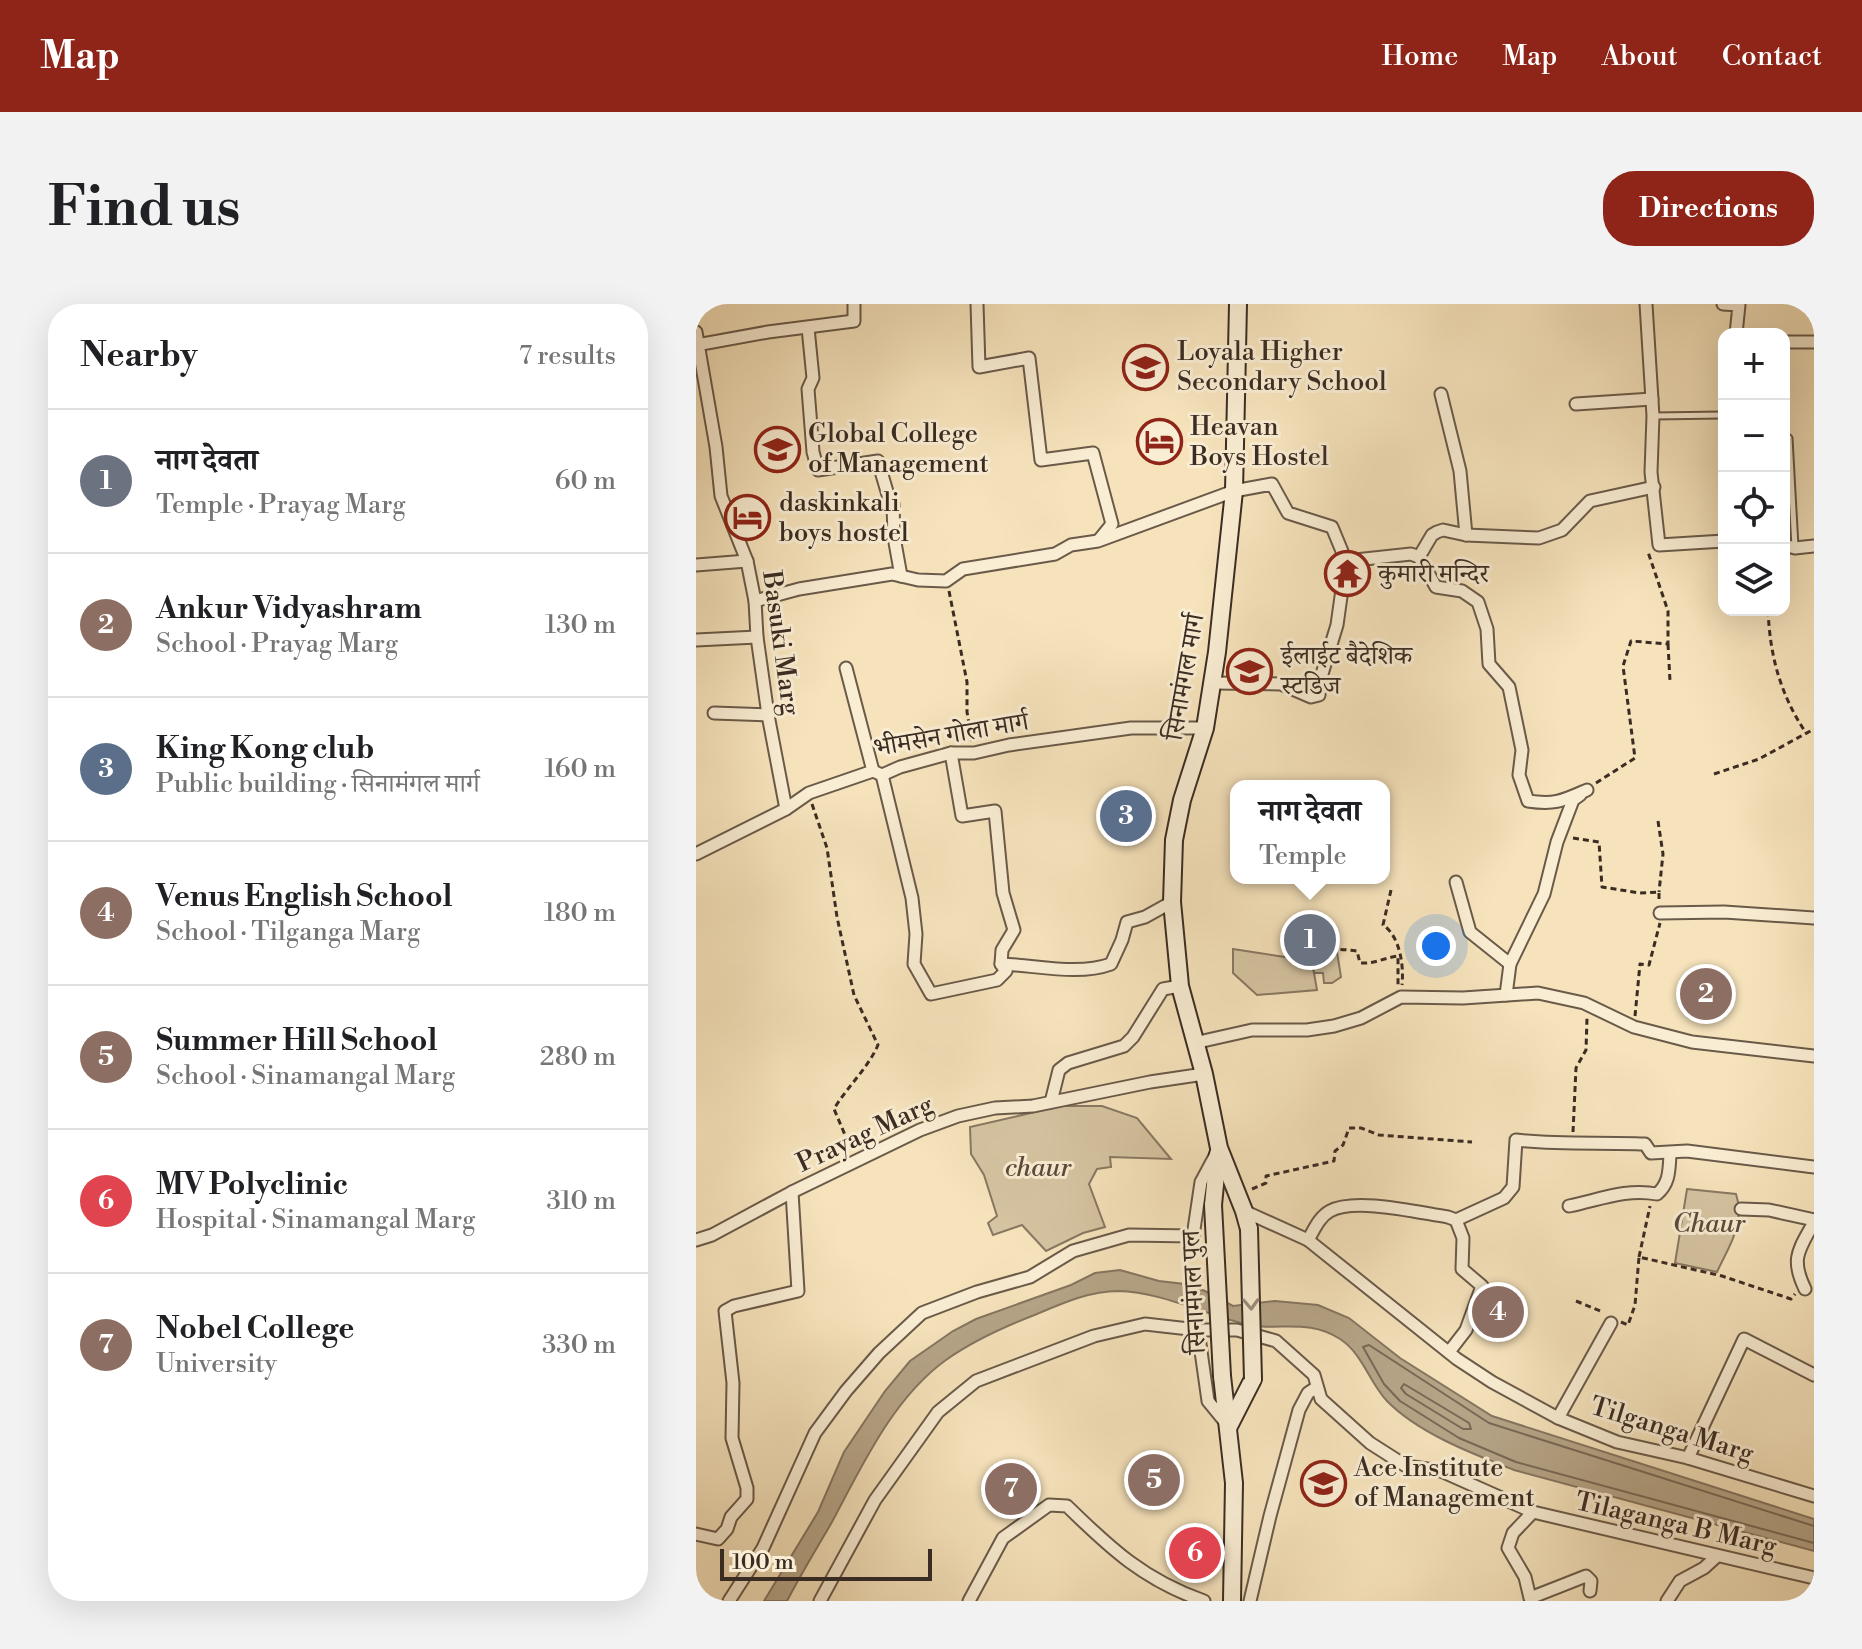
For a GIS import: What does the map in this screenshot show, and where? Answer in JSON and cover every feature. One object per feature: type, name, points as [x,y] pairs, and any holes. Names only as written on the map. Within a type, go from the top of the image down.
[{"type":"main road","name":"सिनामंगल मार्ग","points":[[1219,1148],[1204,1074],[1180,986],[1172,902],[1174,840],[1182,800],[1205,728],[1213,683],[1234,491],[1238,304]]},
{"type":"main road","points":[[1219,1148],[1249,1229],[1253,1379],[1229,1426]]},
{"type":"main road","name":"सिनामंगल पुल","points":[[1219,1148],[1213,1205],[1222,1376],[1234,1483],[1232,1601]]},
{"type":"street","points":[[697,341],[854,321],[854,304]]},
{"type":"street","points":[[977,304],[979,367],[1029,358],[1041,460],[1093,453],[1112,524],[1098,541]]},
{"type":"street","points":[[1646,304],[1653,416],[1651,472],[1659,545],[1718,541]]},
{"type":"street","points":[[1723,304],[1740,305],[1737,328]]},
{"type":"street","points":[[808,328],[813,378],[808,389],[813,452],[818,470],[878,461],[893,504],[894,537],[901,576]]},
{"type":"street","name":"Basuki Marg","points":[[697,341],[716,447],[721,496],[747,561],[755,601],[768,715],[786,809]]},
{"type":"street","points":[[1790,342],[1814,342]]},
{"type":"street","points":[[1441,394],[1460,471],[1466,535]]},
{"type":"street","points":[[1576,404],[1652,399]]},
{"type":"street","points":[[755,601],[799,589],[871,576],[892,574],[918,580],[946,581],[963,569],[1055,554],[1071,545],[1098,541],[1234,491],[1272,484],[1288,513],[1332,527],[1346,561],[1337,625],[1319,695],[1311,697],[1281,684],[1213,683]]},
{"type":"street","points":[[1419,557],[1432,535],[1443,530],[1466,535],[1539,538],[1562,530],[1590,501],[1654,487]]},
{"type":"street","points":[[1790,547],[1814,546]]},
{"type":"street","points":[[1346,561],[1411,554],[1419,557],[1436,587],[1462,591],[1478,602],[1487,629],[1489,664],[1509,687],[1522,750],[1519,775],[1528,801],[1560,803],[1587,790]]},
{"type":"street","points":[[696,565],[747,561]]},
{"type":"street","points":[[696,640],[757,637]]},
{"type":"street","points":[[846,668],[912,898],[916,934],[914,964],[931,994],[997,980],[1006,971],[1001,964],[1002,950],[1014,930],[1003,893],[995,811],[962,816],[951,753]]},
{"type":"street","points":[[714,713],[768,715]]},
{"type":"street","name":"भीमसेन गोला मार्ग","points":[[696,854],[786,809],[809,793],[951,753],[974,753],[1131,728],[1205,728]]},
{"type":"street","points":[[1506,995],[1510,964],[1544,894],[1557,842],[1562,836],[1573,800],[1587,790]]},
{"type":"street","points":[[1456,882],[1470,932],[1510,964]]},
{"type":"street","points":[[1001,964],[1074,969],[1111,964],[1127,922],[1145,917],[1172,902]]},
{"type":"street","points":[[1660,913],[1724,912],[1814,918]]},
{"type":"street","points":[[1051,1102],[1059,1070],[1068,1063],[1124,1046],[1163,989],[1180,986]]},
{"type":"street","points":[[1194,1043],[1252,1030],[1307,1030],[1334,1026],[1361,1018],[1399,994],[1538,993],[1584,1003],[1634,1027],[1692,1042],[1814,1056]]},
{"type":"street","name":"Prayag Marg","points":[[696,1240],[712,1235],[920,1130],[958,1116],[995,1108],[1033,1106],[1204,1074]]},
{"type":"street","points":[[1308,1240],[1321,1219],[1333,1209],[1359,1205],[1456,1220],[1504,1198],[1513,1187],[1516,1140],[1551,1144],[1573,1141],[1645,1144],[1651,1153],[1687,1151],[1814,1167]]},
{"type":"street","points":[[729,1601],[763,1548],[815,1433],[879,1353],[922,1313],[977,1292],[1030,1277],[1073,1251],[1129,1235],[1193,1236],[1201,1182],[1219,1148]]},
{"type":"street","points":[[1569,1206],[1615,1193],[1632,1191],[1657,1194],[1664,1188],[1669,1175],[1670,1154]]},
{"type":"street","points":[[696,1534],[718,1539],[747,1499],[747,1488],[732,1438],[733,1383],[725,1311],[734,1306],[798,1291],[792,1192]]},
{"type":"street","points":[[1741,1209],[1769,1210],[1814,1221],[1799,1250],[1796,1269],[1805,1289]]},
{"type":"street","name":"Tilganga Marg","points":[[1244,1211],[1308,1240],[1449,1352],[1492,1382],[1558,1418],[1617,1442],[1688,1458],[1814,1496]]},
{"type":"street","points":[[1449,1352],[1466,1330],[1482,1286],[1462,1269],[1463,1238],[1456,1220]]},
{"type":"street","points":[[1558,1418],[1611,1323]]},
{"type":"street","name":"Tilaganga B Marg","points":[[820,1601],[875,1500],[938,1412],[976,1381],[1094,1336],[1145,1324],[1198,1330],[1237,1330],[1276,1341],[1314,1375],[1321,1399],[1370,1443],[1406,1466],[1441,1471],[1533,1512],[1814,1578]]},
{"type":"street","points":[[1198,1330],[1208,1401],[1229,1426]]},
{"type":"street","points":[[1688,1458],[1744,1339],[1814,1375]]},
{"type":"street","points":[[1250,1601],[1299,1410],[1308,1393],[1317,1387]]},
{"type":"street","points":[[969,1601],[1003,1538],[1049,1505],[1058,1504],[1067,1506],[1130,1564],[1181,1593],[1204,1601]]},
{"type":"street","points":[[1533,1512],[1513,1533],[1508,1548],[1525,1577],[1529,1599],[1586,1576],[1591,1581],[1590,1591]]},
{"type":"street","points":[[1667,1601],[1680,1581],[1704,1568],[1716,1557]]},
{"type":"lane","points":[[1653,416],[1718,415]]},
{"type":"lane","points":[[1789,472],[1789,544]]},
{"type":"path","points":[[1659,545],[1647,550],[1668,611],[1670,681]]},
{"type":"path","points":[[946,581],[967,682],[967,712],[974,753]]},
{"type":"path","points":[[1768,616],[1777,678],[1793,714],[1806,733]]},
{"type":"path","points":[[1587,790],[1635,758],[1623,666],[1631,641],[1668,644]]},
{"type":"path","points":[[1714,774],[1759,759],[1814,729]]},
{"type":"path","points":[[809,793],[827,848],[837,917],[854,995],[878,1045],[834,1109],[857,1161]]},
{"type":"path","points":[[1634,1027],[1640,964],[1649,965],[1660,924],[1663,854],[1658,821]]},
{"type":"path","points":[[1562,836],[1599,842],[1602,887],[1640,893],[1659,892]]},
{"type":"path","points":[[1391,890],[1383,925],[1394,937],[1403,970],[1399,994]]},
{"type":"path","points":[[1311,954],[1320,950],[1345,949],[1357,951],[1360,963],[1374,964],[1382,958],[1398,956],[1399,994]]},
{"type":"path","points":[[1573,1141],[1576,1068],[1586,1050],[1587,1016],[1584,1003]]},
{"type":"path","points":[[1237,1194],[1266,1183],[1266,1176],[1334,1161],[1335,1151],[1343,1145],[1349,1128],[1361,1128],[1379,1135],[1472,1142]]},
{"type":"path","points":[[1576,1301],[1595,1307],[1611,1323],[1628,1325],[1635,1305],[1639,1257],[1654,1193]]},
{"type":"path","points":[[1639,1257],[1722,1276],[1791,1299],[1800,1287],[1805,1289]]},
{"type":"green space","points":[[1233,949],[1311,961],[1317,990],[1257,995],[1233,973]]},
{"type":"green space","points":[[1337,952],[1341,977],[1332,983],[1324,983],[1323,973],[1314,973],[1313,954]]},
{"type":"green space","name":"chaur","points":[[1061,1106],[1102,1106],[1137,1118],[1171,1159],[1110,1157],[1111,1167],[1097,1169],[1089,1184],[1105,1227],[1083,1233],[1046,1251],[1022,1225],[993,1235],[988,1223],[997,1216],[984,1175],[971,1154],[970,1127]]},
{"type":"green space","name":"Chaur","points":[[1687,1189],[1736,1194],[1738,1225],[1717,1272],[1675,1263]]},
{"type":"water","points":[[1120,1270],[1159,1281],[1185,1284],[1233,1306],[1275,1301],[1318,1305],[1349,1318],[1400,1358],[1492,1416],[1814,1519],[1814,1551],[1514,1470],[1464,1450],[1414,1423],[1387,1401],[1355,1352],[1327,1332],[1303,1327],[1254,1326],[1165,1299],[1118,1291],[1077,1298],[1002,1329],[957,1353],[927,1376],[910,1393],[880,1434],[787,1601],[764,1601],[818,1512],[844,1452],[885,1391],[910,1361],[976,1319],[1071,1285],[1095,1273]]},
{"type":"place","name":"Loyala Higher Secondary School","points":[[1146,367]]},
{"type":"place","name":"Heavan Boys Hostel","points":[[1159,442]]},
{"type":"place","name":"Global College of Management","points":[[777,449]]},
{"type":"place","name":"daskinkali boys hostel","points":[[748,518]]},
{"type":"place","name":"कुमारी मन्दिर","points":[[1347,574]]},
{"type":"place","name":"ईलाईट बैदेशिक स्टडिज","points":[[1250,671]]},
{"type":"place","name":"King Kong club","points":[[1126,816]]},
{"type":"place","name":"नाग देवता","points":[[1310,940]]},
{"type":"place","name":"Ankur Vidyashram","points":[[1706,994]]},
{"type":"place","name":"Venus English School","points":[[1498,1312]]},
{"type":"place","name":"Summer Hill School","points":[[1154,1480]]},
{"type":"place","name":"Ace Institute of Management","points":[[1323,1483]]},
{"type":"place","name":"Nobel College","points":[[1011,1489]]},
{"type":"place","name":"MV Polyclinic","points":[[1195,1553]]}]
